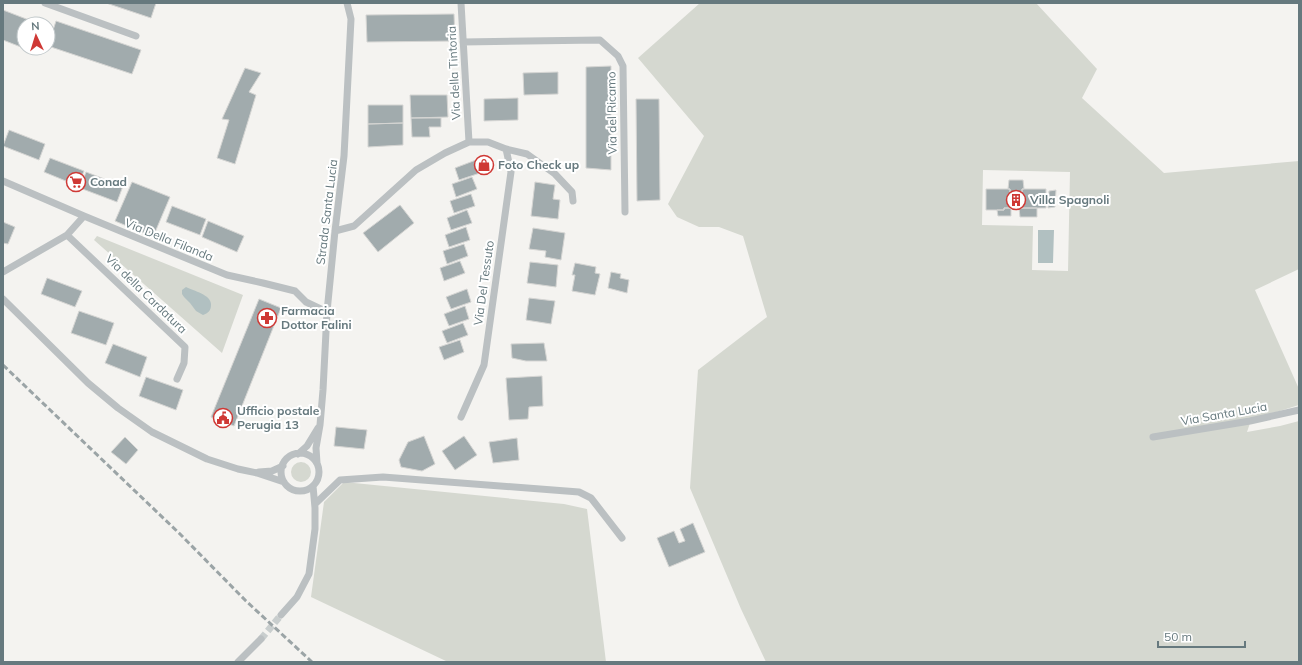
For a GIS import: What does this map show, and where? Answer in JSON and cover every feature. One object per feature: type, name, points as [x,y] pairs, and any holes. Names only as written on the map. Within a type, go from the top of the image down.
[{"type":"street","points":[[45,3],[136,36]]},
{"type":"street","name":"Strada Santa Lucia","points":[[317,463],[316,448],[320,425],[327,312],[344,156],[351,19],[347,3]]},
{"type":"street","name":"Via della Tintoria","points":[[461,3],[469,142]]},
{"type":"street","name":"Via del Ricamo","points":[[463,42],[600,40],[618,56],[623,66],[625,212]]},
{"type":"street","points":[[335,231],[354,226],[416,170],[445,153],[469,142],[488,142],[506,149],[527,154],[555,174],[572,192],[573,201]]},
{"type":"street","name":"Via Del Tessuto","points":[[462,417],[484,365],[511,172],[506,149]]},
{"type":"street","name":"Via Della Filanda","points":[[3,181],[227,276],[263,283],[295,292],[306,302],[327,312]]},
{"type":"street","points":[[3,272],[67,235],[84,216]]},
{"type":"street","name":"Via della Cardatura","points":[[67,235],[185,347],[184,363],[177,379]]},
{"type":"street","points":[[3,299],[88,384],[152,432],[208,459],[238,470],[256,473],[284,482],[288,486],[298,491],[303,491],[313,486],[319,478],[319,467],[317,463],[309,456],[304,454],[289,457],[283,466],[282,471],[284,482]]},
{"type":"street","name":"Via Santa Lucia","points":[[1153,437],[1250,421],[1299,410]]},
{"type":"street","name":"Strada Santa Lucia","points":[[298,454],[307,446],[320,425]]},
{"type":"street","points":[[256,473],[272,471],[283,466]]},
{"type":"street","points":[[314,504],[340,480],[383,477],[579,492],[591,498],[622,538]]},
{"type":"street","points":[[281,615],[297,597],[308,574],[315,529],[313,486]]},
{"type":"street","points":[[238,662],[261,639]]},
{"type":"shaded area","points":[[700,3],[1036,3],[1097,69],[1082,98],[1164,173],[1299,161],[1299,269],[1255,290],[1299,389],[1299,405],[1251,420],[1247,432],[1299,421],[1299,662],[766,662],[741,609],[690,488],[698,370],[767,317],[743,236],[719,227],[699,227],[677,217],[668,204],[704,136],[638,58]],"holes":[[[983,170],[1070,172],[1068,271],[1032,270],[1033,226],[982,225]]]},
{"type":"shaded area","points":[[1038,230],[1054,230],[1053,263],[1038,263]]},
{"type":"shaded area","points":[[97,236],[243,295],[222,353],[94,240]]},
{"type":"shaded area","points":[[186,287],[206,296],[209,299],[211,305],[208,313],[203,315],[196,311],[184,297],[182,290]]},
{"type":"shaded area","points":[[301,462],[308,465],[311,472],[308,479],[301,482],[294,479],[291,472],[294,465]]},
{"type":"shaded area","points":[[344,482],[564,504],[587,509],[606,662],[448,662],[311,597],[324,502]]},
{"type":"building","points":[[106,3],[156,3],[151,18]]},
{"type":"building","points":[[3,10],[18,16],[16,16],[16,45],[3,40]]},
{"type":"building","points":[[454,14],[455,41],[367,42],[366,15]]},
{"type":"building","points":[[56,21],[141,50],[132,74],[56,49]]},
{"type":"building","points":[[611,66],[611,170],[586,168],[586,67]]},
{"type":"building","points":[[245,68],[261,73],[249,92],[256,95],[235,164],[217,158],[229,120],[222,119]]},
{"type":"building","points":[[558,72],[558,94],[524,95],[523,73]]},
{"type":"building","points":[[410,95],[447,95],[448,117],[411,118]]},
{"type":"building","points":[[518,98],[518,120],[484,121],[484,99]]},
{"type":"building","points":[[636,99],[659,99],[660,200],[637,201]]},
{"type":"building","points":[[368,105],[403,105],[403,123],[368,124]]},
{"type":"building","points":[[411,118],[441,118],[441,127],[429,127],[430,137],[412,137]]},
{"type":"building","points":[[403,123],[403,145],[368,147],[368,124]]},
{"type":"building","points":[[9,130],[45,144],[39,160],[3,146]]},
{"type":"building","points":[[50,158],[84,171],[78,186],[44,172]]},
{"type":"building","points":[[476,160],[480,173],[459,180],[455,168]]},
{"type":"building","points":[[86,172],[123,186],[117,202],[80,188]]},
{"type":"building","points":[[472,177],[477,189],[456,197],[452,184]]},
{"type":"building","points":[[1009,180],[1023,180],[1024,189],[1022,189],[1022,192],[1010,192],[1010,189],[1008,189]]},
{"type":"building","points":[[132,182],[170,197],[153,237],[115,221]]},
{"type":"building","points":[[535,182],[555,185],[553,199],[560,200],[558,219],[531,216]]},
{"type":"building","name":"Villa Spagnoli","points":[[986,189],[1010,189],[1010,192],[1022,192],[1022,189],[1046,189],[1046,208],[1004,208],[1004,210],[986,210]]},
{"type":"building","points":[[1056,190],[1055,207],[1048,208],[1049,191]]},
{"type":"building","points":[[471,194],[475,206],[454,213],[450,201]]},
{"type":"building","points":[[400,205],[414,223],[378,252],[363,233]]},
{"type":"building","points":[[172,206],[206,219],[200,235],[166,222]]},
{"type":"building","points":[[1004,208],[1011,208],[1011,216],[998,216],[997,210],[1004,210]]},
{"type":"building","points":[[1019,208],[1037,208],[1037,217],[1020,217]]},
{"type":"building","points":[[467,210],[472,223],[451,230],[447,218]]},
{"type":"building","points":[[208,221],[244,236],[237,252],[202,237]]},
{"type":"building","points":[[3,222],[15,227],[8,244],[3,243]]},
{"type":"building","points":[[466,227],[470,240],[449,247],[445,235]]},
{"type":"building","points":[[533,228],[565,233],[561,260],[545,257],[546,251],[529,249]]},
{"type":"building","points":[[464,244],[468,256],[447,264],[443,251]]},
{"type":"building","points":[[460,261],[465,273],[444,281],[440,268]]},
{"type":"building","points":[[530,262],[558,265],[556,287],[527,283]]},
{"type":"building","points":[[575,263],[596,267],[595,273],[600,274],[595,295],[572,291],[575,275],[572,275]]},
{"type":"building","points":[[611,272],[621,274],[620,278],[629,280],[627,293],[608,288]]},
{"type":"building","points":[[47,278],[82,291],[75,307],[41,294]]},
{"type":"building","points":[[467,289],[471,302],[451,309],[446,297]]},
{"type":"building","points":[[529,298],[555,301],[551,324],[526,320]]},
{"type":"building","points":[[259,299],[281,308],[234,426],[211,417]]},
{"type":"building","points":[[465,306],[469,319],[449,326],[444,314]]},
{"type":"building","points":[[79,311],[114,323],[106,345],[71,333]]},
{"type":"building","points":[[463,323],[468,335],[447,343],[442,331]]},
{"type":"building","points":[[460,340],[464,352],[444,360],[439,347]]},
{"type":"building","points":[[544,343],[547,361],[526,361],[512,358],[511,344]]},
{"type":"building","points":[[113,344],[147,357],[140,377],[105,363]]},
{"type":"building","points":[[542,376],[543,406],[529,407],[528,419],[509,420],[506,378]]},
{"type":"building","points":[[146,377],[183,390],[176,410],[139,396]]},
{"type":"building","points":[[336,427],[367,430],[364,449],[334,446]]},
{"type":"building","points":[[424,436],[435,464],[422,471],[401,467],[399,460],[408,442]]},
{"type":"building","points":[[464,436],[477,455],[455,470],[442,451]]},
{"type":"building","points":[[125,437],[138,450],[126,464],[111,452]]},
{"type":"building","points":[[517,438],[519,460],[493,463],[489,442]]},
{"type":"building","points":[[693,523],[705,552],[669,567],[657,538],[674,531],[679,543],[685,541],[680,529]]},
{"type":"tunnel","points":[[261,639],[281,615]]},
{"type":"railway","points":[[3,365],[180,534],[246,601],[312,662]]},
{"type":"place","name":"Foto Check up","points":[[484,165]]},
{"type":"place","name":"Conad","points":[[76,182]]},
{"type":"place","name":"Villa Spagnoli","points":[[1016,200]]},
{"type":"place","name":"Farmacia Dottor Falini","points":[[267,318]]},
{"type":"place","name":"Ufficio postale Perugia 13","points":[[223,418]]}]
